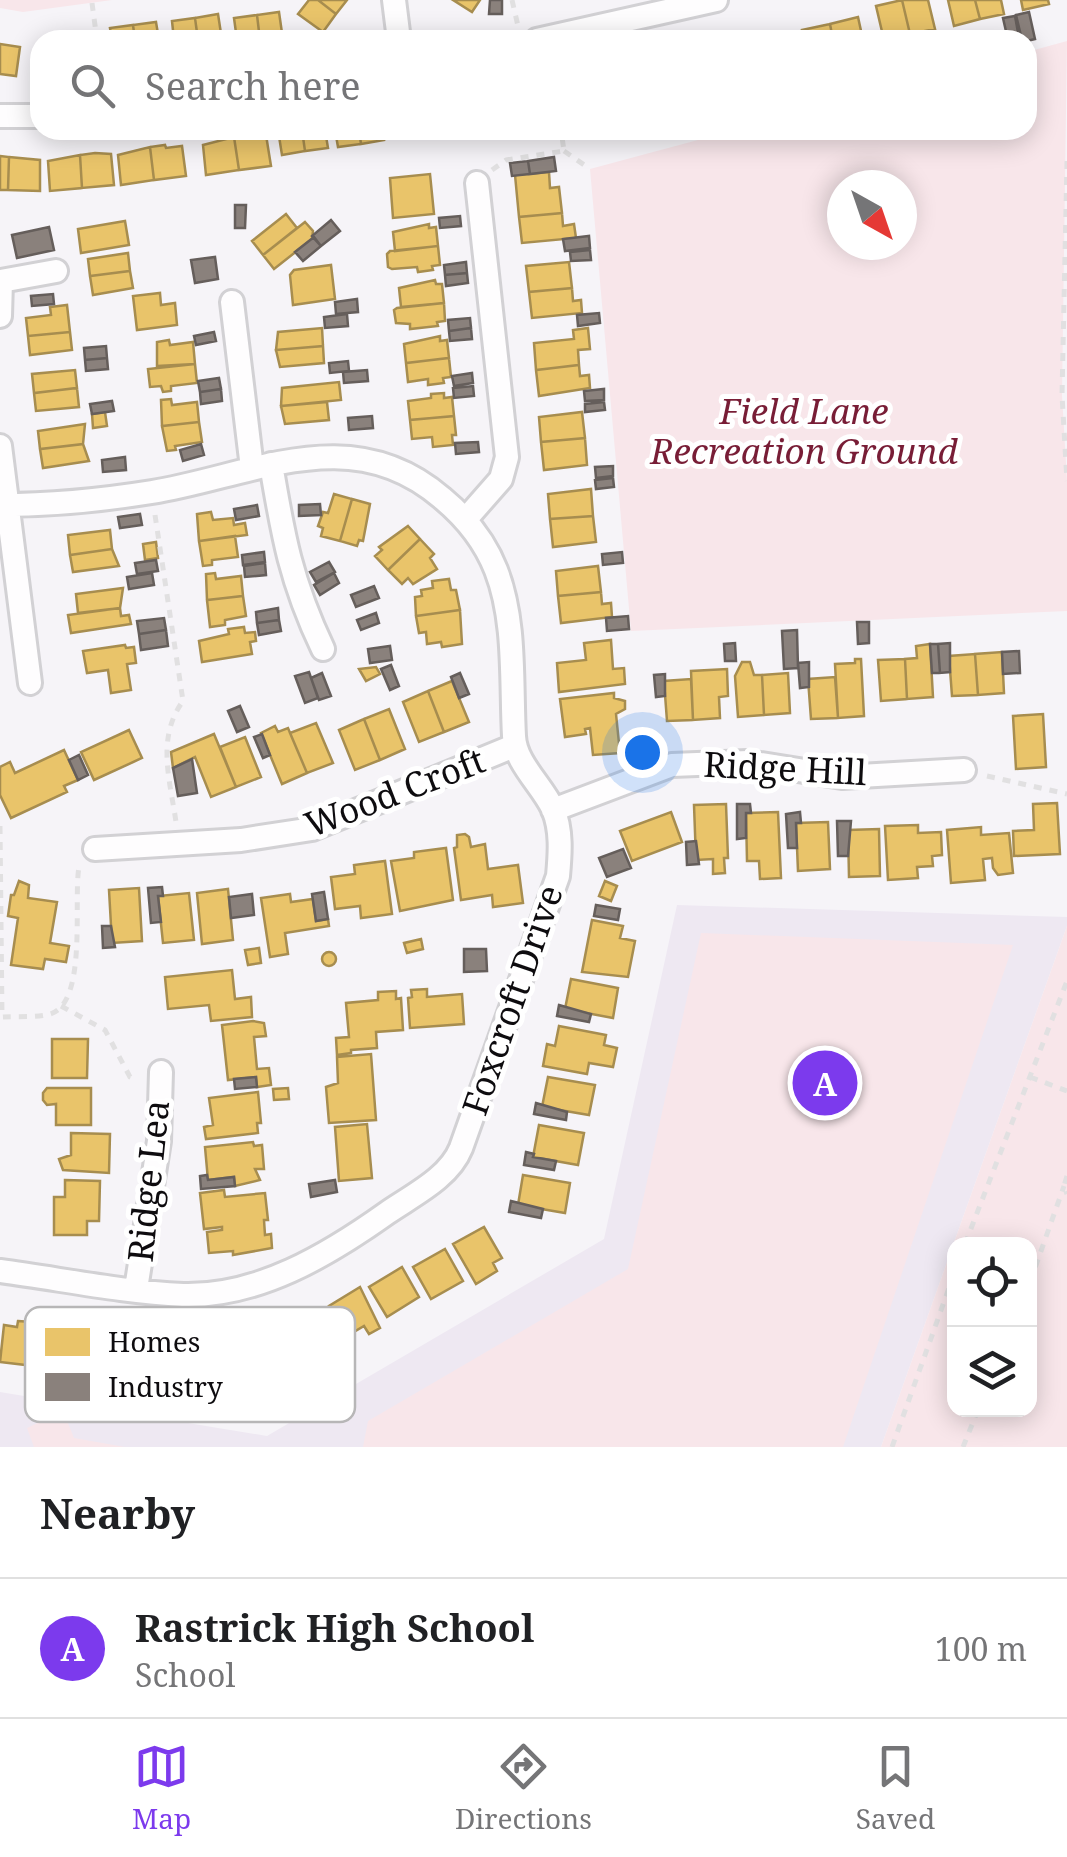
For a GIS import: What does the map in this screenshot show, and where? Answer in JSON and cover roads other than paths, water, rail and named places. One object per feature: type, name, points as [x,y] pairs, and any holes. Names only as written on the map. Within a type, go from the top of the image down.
[{"type":"street","points":[[394,0],[398,30]]},
{"type":"street","points":[[550,30],[716,0]]},
{"type":"street","points":[[0,116],[30,116]]},
{"type":"street","points":[[465,520],[501,479],[507,457],[477,183]]},
{"type":"street","points":[[0,316],[1,280],[56,270]]},
{"type":"street","points":[[232,302],[262,466],[300,601],[322,648]]},
{"type":"street","points":[[0,446],[3,505],[30,683]]},
{"type":"street","name":"Foxcroft Drive","points":[[0,1271],[186,1295],[238,1288],[267,1281],[309,1262],[374,1223],[449,1168],[461,1148],[558,876],[560,854],[553,810],[514,746],[507,613],[497,572],[465,520],[424,483],[386,464],[336,456],[262,466],[152,492],[3,505]]},
{"type":"street","name":"Wood Croft","points":[[95,849],[241,840],[312,829],[514,746]]},
{"type":"street","name":"Ridge Hill","points":[[553,810],[672,765],[748,762],[842,777],[964,770]]},
{"type":"street","name":"Ridge Lea","points":[[136,1289],[158,1141],[160,1081]]},
{"type":"place","name":"Rastrick High School","points":[[825,1083]]},
{"type":"park label","name":"Field Lane Recreation Ground","points":[[804,432]]}]
